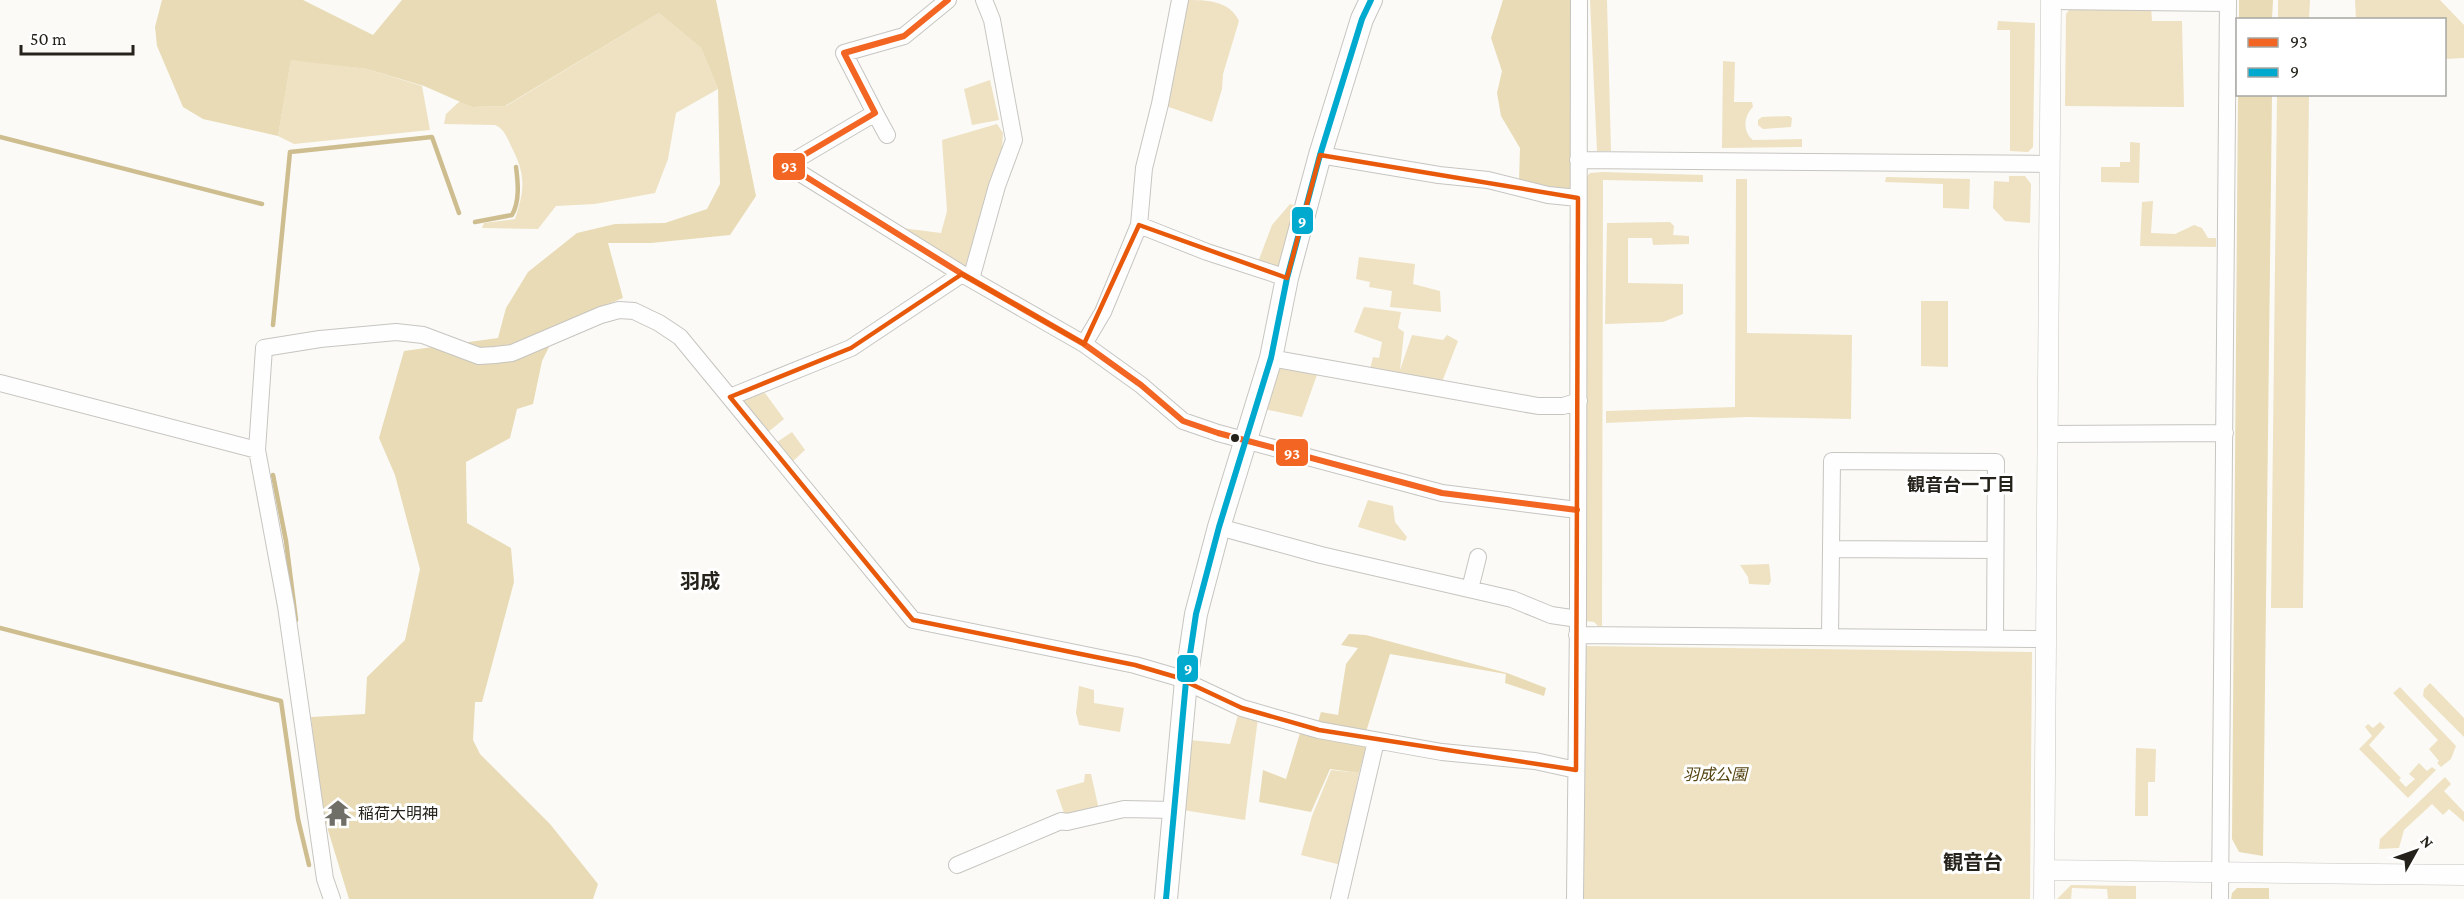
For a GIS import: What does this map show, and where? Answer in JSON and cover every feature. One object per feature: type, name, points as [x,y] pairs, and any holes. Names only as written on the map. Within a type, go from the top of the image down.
[{"type":"main road","points":[[1166,899],[1186,681],[1196,614],[1219,527],[1271,358],[1287,278],[1320,155],[1362,18],[1371,0]]},
{"type":"street","points":[[886,135],[844,53],[904,36],[948,0]]},
{"type":"street","points":[[730,397],[851,348],[966,277],[1014,140],[992,20],[984,0]]},
{"type":"street","points":[[1084,344],[1103,312],[1138,225],[1144,168],[1160,104],[1180,0]]},
{"type":"street","points":[[1575,899],[1579,0]]},
{"type":"street","points":[[2044,899],[2051,0],[2228,1],[2220,899]]},
{"type":"street","points":[[875,113],[787,165],[966,277],[1084,344],[1141,385],[1183,421],[1442,493],[1577,510]]},
{"type":"street","points":[[1320,155],[1439,175],[1488,180],[1548,195],[1578,198]]},
{"type":"street","points":[[1578,160],[2049,164]]},
{"type":"street","points":[[1138,225],[1208,252],[1287,278]]},
{"type":"street","points":[[332,899],[326,879],[286,606],[257,450],[264,348],[326,338],[396,332],[423,335],[479,356],[495,355],[512,353],[601,315],[618,310],[634,311],[659,323],[680,337],[913,620],[1135,665],[1186,681],[1242,708],[1318,730],[1442,753],[1535,761],[1576,770]]},
{"type":"street","points":[[1271,358],[1538,406],[1563,406],[1579,401]]},
{"type":"street","points":[[0,383],[257,450]]},
{"type":"street","points":[[2048,434],[2225,434]]},
{"type":"street","points":[[1830,637],[1832,461],[1996,462],[1995,638]]},
{"type":"street","points":[[1219,527],[1321,555],[1512,599],[1578,627],[1830,637],[2046,639]]},
{"type":"street","points":[[1831,549],[1995,550]]},
{"type":"street","points":[[1470,589],[1478,557]]},
{"type":"street","points":[[1339,899],[1376,741]]},
{"type":"street","points":[[957,865],[1060,821],[1067,822],[1124,809],[1173,810]]},
{"type":"street","points":[[2044,870],[2464,875]]},
{"type":"highlighted area","points":[[1320,155],[1578,198],[1576,770],[1319,730],[1242,708],[1176,677],[1135,665],[913,620],[730,397],[851,348],[962,274],[1084,344],[1139,225],[1287,278]]},
{"type":"green space","points":[[1186,0],[1209,1],[1223,5],[1235,14],[1239,21],[1212,122],[1166,106]]},
{"type":"green space","points":[[1590,0],[1607,0],[1611,151],[1597,151]]},
{"type":"green space","points":[[2278,0],[2310,0],[2309,18],[2278,18]]},
{"type":"green space","points":[[2355,0],[2440,0],[2464,25],[2464,58],[2446,59],[2446,18],[2356,18]]},
{"type":"green space","points":[[2071,7],[2151,7],[2152,21],[2182,21],[2184,107],[2065,106],[2066,14]]},
{"type":"green space","points":[[659,13],[701,48],[718,89],[676,113],[668,159],[655,193],[595,204],[556,206],[538,229],[482,228],[484,223],[515,219],[522,190],[519,165],[507,136],[498,127],[495,125],[444,124],[446,114],[460,101],[472,107],[506,106]]},
{"type":"green space","points":[[1998,21],[2035,23],[2033,147],[2028,152],[2010,151],[2010,30],[1997,30]]},
{"type":"green space","points":[[291,59],[367,69],[422,86],[430,130],[294,144],[278,136]]},
{"type":"green space","points":[[1723,61],[1735,62],[1734,102],[1752,102],[1753,107],[1746,124],[1749,136],[1753,140],[1802,139],[1802,147],[1722,148]]},
{"type":"green space","points":[[990,80],[999,120],[972,125],[964,89]]},
{"type":"green space","points":[[2277,96],[2309,96],[2303,608],[2271,608]]},
{"type":"green space","points":[[1789,116],[1792,118],[1791,127],[1763,129],[1758,125],[1758,120],[1762,117]]},
{"type":"green space","points":[[997,124],[1003,133],[1002,149],[965,267],[894,227],[941,233],[947,211],[942,140]]},
{"type":"green space","points":[[2130,142],[2140,143],[2139,183],[2101,182],[2101,167],[2120,167],[2120,162],[2130,162]]},
{"type":"green space","points":[[1590,173],[1703,175],[1703,182],[1603,180],[1602,626],[1598,626],[1594,622],[1584,621],[1585,178]]},
{"type":"green space","points":[[2009,176],[2025,176],[2031,184],[2030,223],[2005,221],[1993,208],[1994,181],[2009,182]]},
{"type":"green space","points":[[1886,177],[1970,179],[1969,209],[1943,208],[1943,184],[1885,182]]},
{"type":"green space","points":[[1736,179],[1747,179],[1747,333],[1852,335],[1851,419],[1746,417],[1606,423],[1606,411],[1735,407]]},
{"type":"green space","points":[[2153,201],[2151,233],[2175,234],[2194,225],[2202,228],[2208,238],[2216,238],[2216,247],[2140,246],[2142,202]]},
{"type":"green space","points":[[1290,204],[1296,206],[1279,268],[1258,262],[1272,225]]},
{"type":"green space","points":[[1670,222],[1674,226],[1673,235],[1689,236],[1689,244],[1653,245],[1652,238],[1628,238],[1628,283],[1683,284],[1683,314],[1663,322],[1605,324],[1607,223]]},
{"type":"green space","points":[[1359,257],[1415,264],[1413,284],[1440,291],[1441,312],[1390,307],[1392,291],[1369,287],[1370,282],[1356,279]]},
{"type":"green space","points":[[1921,301],[1948,301],[1948,367],[1921,366]]},
{"type":"green space","points":[[1364,307],[1401,312],[1398,328],[1404,332],[1400,370],[1412,335],[1443,340],[1447,335],[1458,341],[1442,382],[1370,369],[1373,357],[1379,358],[1382,342],[1354,332]]},
{"type":"green space","points":[[1276,367],[1318,372],[1302,417],[1264,409]]},
{"type":"green space","points":[[765,393],[784,419],[767,433],[742,401]]},
{"type":"green space","points":[[792,432],[805,450],[792,462],[777,442]]},
{"type":"green space","points":[[1368,500],[1393,506],[1395,522],[1407,537],[1405,541],[1358,527]]},
{"type":"green space","points":[[1769,564],[1771,581],[1769,585],[1749,584],[1748,577],[1740,565]]},
{"type":"green space","name":"羽成公園","points":[[1584,646],[2032,652],[2030,899],[1580,899]]},
{"type":"green space","points":[[2430,683],[2464,718],[2464,737],[2423,696],[2424,689]]},
{"type":"green space","points":[[1079,686],[1094,690],[1094,703],[1124,708],[1120,732],[1079,725],[1076,713]]},
{"type":"green space","points":[[2400,687],[2456,746],[2451,759],[2441,767],[2429,749],[2438,740],[2393,693]]},
{"type":"green space","points":[[1239,711],[1258,718],[1245,820],[1183,810],[1190,740],[1230,744]]},
{"type":"green space","points":[[2380,722],[2385,727],[2369,745],[2401,778],[2399,780],[2406,787],[2415,779],[2409,774],[2419,763],[2427,771],[2432,767],[2436,770],[2408,798],[2359,749],[2372,736],[2365,727],[2368,724],[2373,728]]},
{"type":"green space","points":[[2136,748],[2156,749],[2155,782],[2148,782],[2148,816],[2135,816]]},
{"type":"green space","points":[[1331,770],[1359,773],[1341,865],[1301,855],[1312,816]]},
{"type":"green space","points":[[1085,774],[1091,774],[1099,810],[1065,816],[1056,790],[1084,782]]},
{"type":"green space","points":[[2445,777],[2451,784],[2444,791],[2464,812],[2464,822],[2449,809],[2443,815],[2432,804],[2404,830],[2399,848],[2379,849],[2380,839]]},
{"type":"green space","points":[[2071,885],[2136,886],[2136,899],[2108,899],[2107,889],[2072,888],[2071,899],[2057,899]]},
{"type":"shaded area","points":[[162,0],[303,0],[373,35],[402,0],[716,0],[756,196],[730,235],[651,243],[608,243],[623,298],[561,323],[542,361],[533,404],[517,409],[510,438],[466,462],[467,523],[511,548],[514,582],[482,702],[475,702],[473,740],[480,754],[550,824],[598,884],[593,899],[349,899],[321,807],[311,717],[365,714],[367,677],[405,640],[420,569],[395,475],[379,438],[404,351],[498,338],[506,308],[528,272],[577,233],[615,224],[665,223],[707,209],[720,184],[718,89],[701,48],[659,13],[505,106],[472,107],[424,86],[367,69],[291,60],[278,136],[203,119],[183,107],[157,46],[155,27]]},
{"type":"shaded area","points":[[1503,0],[1573,0],[1570,193],[1519,182],[1520,148],[1501,116],[1497,93],[1502,71],[1491,38]]},
{"type":"shaded area","points":[[2239,0],[2273,0],[2272,18],[2239,18]]},
{"type":"shaded area","points":[[2238,96],[2272,96],[2263,856],[2239,852],[2232,839]]},
{"type":"shaded area","points":[[1349,634],[1366,635],[1507,673],[1546,688],[1544,696],[1505,683],[1506,674],[1390,654],[1366,732],[1317,726],[1321,712],[1338,715],[1346,664],[1358,648],[1341,645]]},
{"type":"shaded area","points":[[1300,733],[1367,743],[1359,773],[1330,769],[1311,812],[1259,802],[1263,770],[1286,779]]},
{"type":"shaded area","points":[[2237,888],[2269,888],[2269,899],[2231,899],[2232,893]]},
{"type":"waterway","points":[[0,137],[262,204]]},
{"type":"waterway","points":[[273,325],[290,152],[432,137],[459,213]]},
{"type":"waterway","points":[[475,222],[512,215],[517,198],[516,167]]},
{"type":"waterway","points":[[273,475],[286,541],[296,620]]},
{"type":"waterway","points":[[0,628],[281,701],[298,819],[309,865]]},
{"type":"transit line","name":"93","points":[[948,0],[904,36],[844,53],[875,113],[787,165],[962,274],[1084,344],[1141,385],[1183,421],[1218,433],[1442,493],[1577,510]]},
{"type":"transit line","name":"9","points":[[1166,899],[1186,681],[1196,614],[1219,527],[1271,358],[1287,278],[1320,155],[1362,19],[1371,0]]},
{"type":"place","name":"稲荷大明神","points":[[338,813]]},
{"type":"district","name":"観音台一丁目","points":[[1961,485]]},
{"type":"district","name":"羽成","points":[[700,581]]},
{"type":"district","name":"観音台","points":[[1973,862]]}]
